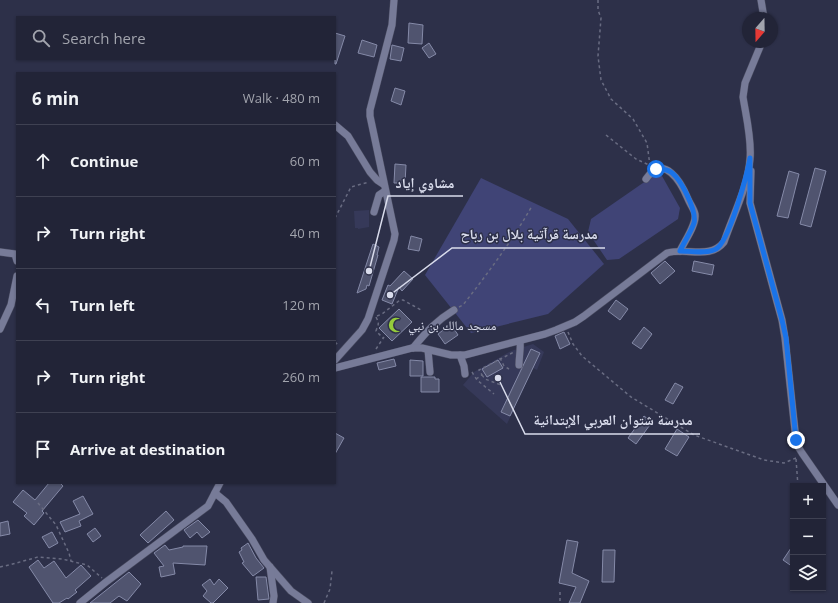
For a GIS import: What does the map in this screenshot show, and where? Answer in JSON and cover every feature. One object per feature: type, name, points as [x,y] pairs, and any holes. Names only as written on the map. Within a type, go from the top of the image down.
[{"type":"street","points":[[336,359],[362,330],[368,319],[395,234],[382,185],[370,116],[370,110],[392,25],[394,0]]},
{"type":"street","points":[[761,0],[763,12]]},
{"type":"street","points":[[759,48],[744,83],[743,90],[750,146],[750,203],[786,338],[797,445],[838,505]]},
{"type":"street","points":[[336,127],[348,136],[357,153],[382,185]]},
{"type":"street","points":[[336,368],[413,348],[450,355],[460,355],[520,341],[566,326],[584,316],[661,256],[680,251],[710,252],[720,246],[724,242],[744,187],[750,158]]},
{"type":"street","points":[[646,179],[649,174],[656,169],[670,171],[686,193],[695,214],[694,223],[680,251]]},
{"type":"street","points":[[374,212],[382,185]]},
{"type":"street","points":[[0,252],[15,254],[16,258]]},
{"type":"street","points":[[0,329],[11,305],[16,281]]},
{"type":"street","points":[[413,348],[431,326],[454,310]]},
{"type":"street","points":[[519,365],[519,358],[522,350],[520,341]]},
{"type":"street","points":[[428,350],[430,372]]},
{"type":"street","points":[[460,355],[468,372]]},
{"type":"street","points":[[80,603],[208,506],[220,484]]},
{"type":"street","points":[[215,493],[226,502],[252,538],[264,560],[291,591],[308,603]]},
{"type":"street","points":[[270,567],[274,596],[273,603]]},
{"type":"path","points":[[598,0],[598,10],[601,18],[598,56],[601,80],[611,99],[633,119],[647,143],[650,166],[636,159],[606,135]]},
{"type":"path","points":[[336,216],[351,187],[382,185]]},
{"type":"path","points":[[454,310],[463,305],[486,276],[532,206]]},
{"type":"path","points":[[376,349],[383,338],[376,331],[379,323],[375,317],[382,314],[400,300],[403,300],[421,310]]},
{"type":"path","points":[[566,326],[573,344],[582,356],[625,393],[694,435],[764,460],[784,463],[796,458],[798,483]]},
{"type":"path","points":[[501,385],[485,379],[480,370],[510,353],[522,350]]},
{"type":"path","points":[[500,358],[504,366],[509,369]]},
{"type":"path","points":[[468,372],[494,394]]},
{"type":"path","points":[[476,379],[482,375]]},
{"type":"path","points":[[38,503],[56,525],[69,553],[70,561]]},
{"type":"path","points":[[0,567],[38,557],[70,561],[87,565],[106,582]]},
{"type":"path","points":[[324,603],[330,589],[332,571]]},
{"type":"path","points":[[560,592],[560,603]]},
{"type":"shaded area","points":[[653,176],[662,176],[680,208],[678,219],[619,259],[607,260],[588,232],[591,219]]},
{"type":"shaded area","points":[[481,178],[568,219],[604,264],[548,314],[471,333],[425,275]]},
{"type":"shaded area","points":[[369,210],[369,227],[358,229],[355,228],[354,211]]},
{"type":"shaded area","points":[[533,344],[544,352],[537,370],[533,368],[507,424],[463,385],[474,372],[511,351]]},
{"type":"building","points":[[409,23],[423,25],[422,44],[408,43]]},
{"type":"building","points":[[336,33],[345,36],[335,64],[336,60]]},
{"type":"building","points":[[362,40],[377,45],[374,57],[358,53]]},
{"type":"building","points":[[429,43],[436,54],[429,58],[422,48]]},
{"type":"building","points":[[392,45],[404,48],[401,61],[390,59]]},
{"type":"building","points":[[395,88],[405,91],[401,105],[391,101]]},
{"type":"building","points":[[395,164],[406,165],[405,183],[394,183]]},
{"type":"building","points":[[815,168],[826,171],[811,227],[800,224]]},
{"type":"building","points":[[789,171],[799,174],[788,218],[777,216]]},
{"type":"building","points":[[411,236],[422,239],[419,251],[408,249]]},
{"type":"building","points":[[373,244],[379,247],[369,286],[367,285],[366,289],[357,293]]},
{"type":"building","points":[[665,261],[675,271],[660,284],[651,273]]},
{"type":"building","points":[[694,261],[714,265],[712,275],[692,271]]},
{"type":"building","points":[[404,271],[413,279],[402,291],[399,287],[392,304],[382,300],[388,285],[390,286]]},
{"type":"building","points":[[616,300],[628,309],[620,320],[608,311]]},
{"type":"building","name":"مسجد مالك بن نبي","points":[[399,309],[412,322],[392,341],[379,328]]},
{"type":"building","points":[[451,324],[458,335],[445,344],[438,334]]},
{"type":"building","points":[[644,327],[652,334],[641,349],[632,343]]},
{"type":"building","points":[[564,332],[570,344],[560,349],[555,336]]},
{"type":"building","points":[[531,349],[540,353],[510,416],[501,412]]},
{"type":"building","points":[[394,359],[396,366],[379,370],[377,363]]},
{"type":"building","points":[[410,360],[423,361],[423,376],[410,376]]},
{"type":"building","points":[[498,360],[503,368],[487,377],[482,369]]},
{"type":"building","points":[[421,377],[435,377],[435,379],[439,379],[439,392],[421,392]]},
{"type":"building","points":[[675,383],[683,387],[673,404],[665,400]]},
{"type":"building","points":[[644,416],[652,422],[636,444],[628,438]]},
{"type":"building","points":[[677,429],[689,437],[677,456],[665,449]]},
{"type":"building","points":[[336,434],[344,438],[336,452]]},
{"type":"building","points":[[48,484],[61,484],[63,486],[42,511],[44,513],[34,525],[24,516],[27,513],[13,502],[23,490],[35,500]]},
{"type":"building","points":[[83,496],[93,514],[79,521],[81,526],[65,532],[60,522],[80,514],[73,501]]},
{"type":"building","points":[[166,511],[174,520],[148,543],[140,535]]},
{"type":"building","points":[[198,520],[210,532],[202,538],[197,532],[190,538],[184,530]]},
{"type":"building","points":[[8,521],[10,534],[0,536],[0,523]]},
{"type":"building","points":[[95,528],[101,536],[93,542],[87,534]]},
{"type":"building","points":[[52,532],[58,543],[49,548],[42,537]]},
{"type":"building","points":[[567,540],[578,542],[572,573],[589,581],[580,603],[569,603],[576,587],[559,583]]},
{"type":"building","points":[[248,543],[256,558],[264,568],[253,576],[242,563],[244,562],[239,552],[242,550],[241,548]]},
{"type":"building","points":[[165,545],[169,550],[183,546],[207,546],[205,565],[173,563],[175,574],[161,577],[159,567],[164,566],[154,553]]},
{"type":"building","points":[[603,550],[615,550],[614,582],[602,582]]},
{"type":"building","points":[[790,550],[790,565],[783,560]]},
{"type":"building","points":[[38,560],[44,568],[54,561],[66,578],[81,565],[91,576],[75,590],[77,592],[68,599],[67,598],[59,603],[53,603],[29,567]]},
{"type":"building","points":[[129,572],[141,584],[127,601],[119,596],[110,603],[90,603]]},
{"type":"building","points":[[256,577],[266,577],[269,599],[258,600]]},
{"type":"building","points":[[210,579],[214,585],[219,579],[228,588],[213,603],[203,596],[207,591],[202,585]]},
{"type":"place","name":"مشاوي إياد","points":[[369,271]]},
{"type":"place","name":"مدرسة قرآتية بلال بن رباح","points":[[390,295]]},
{"type":"place","name":"مسجد مالك بن نبي","points":[[396,325]]},
{"type":"place","name":"مدرسة شتوان العربي الإبتدائية","points":[[498,378]]},
{"type":"route","points":[[656,169],[670,171],[678,180],[686,193],[695,214],[694,223],[680,251],[710,252],[715,250],[724,242],[744,187],[750,158],[750,203],[786,338],[796,440]]}]
